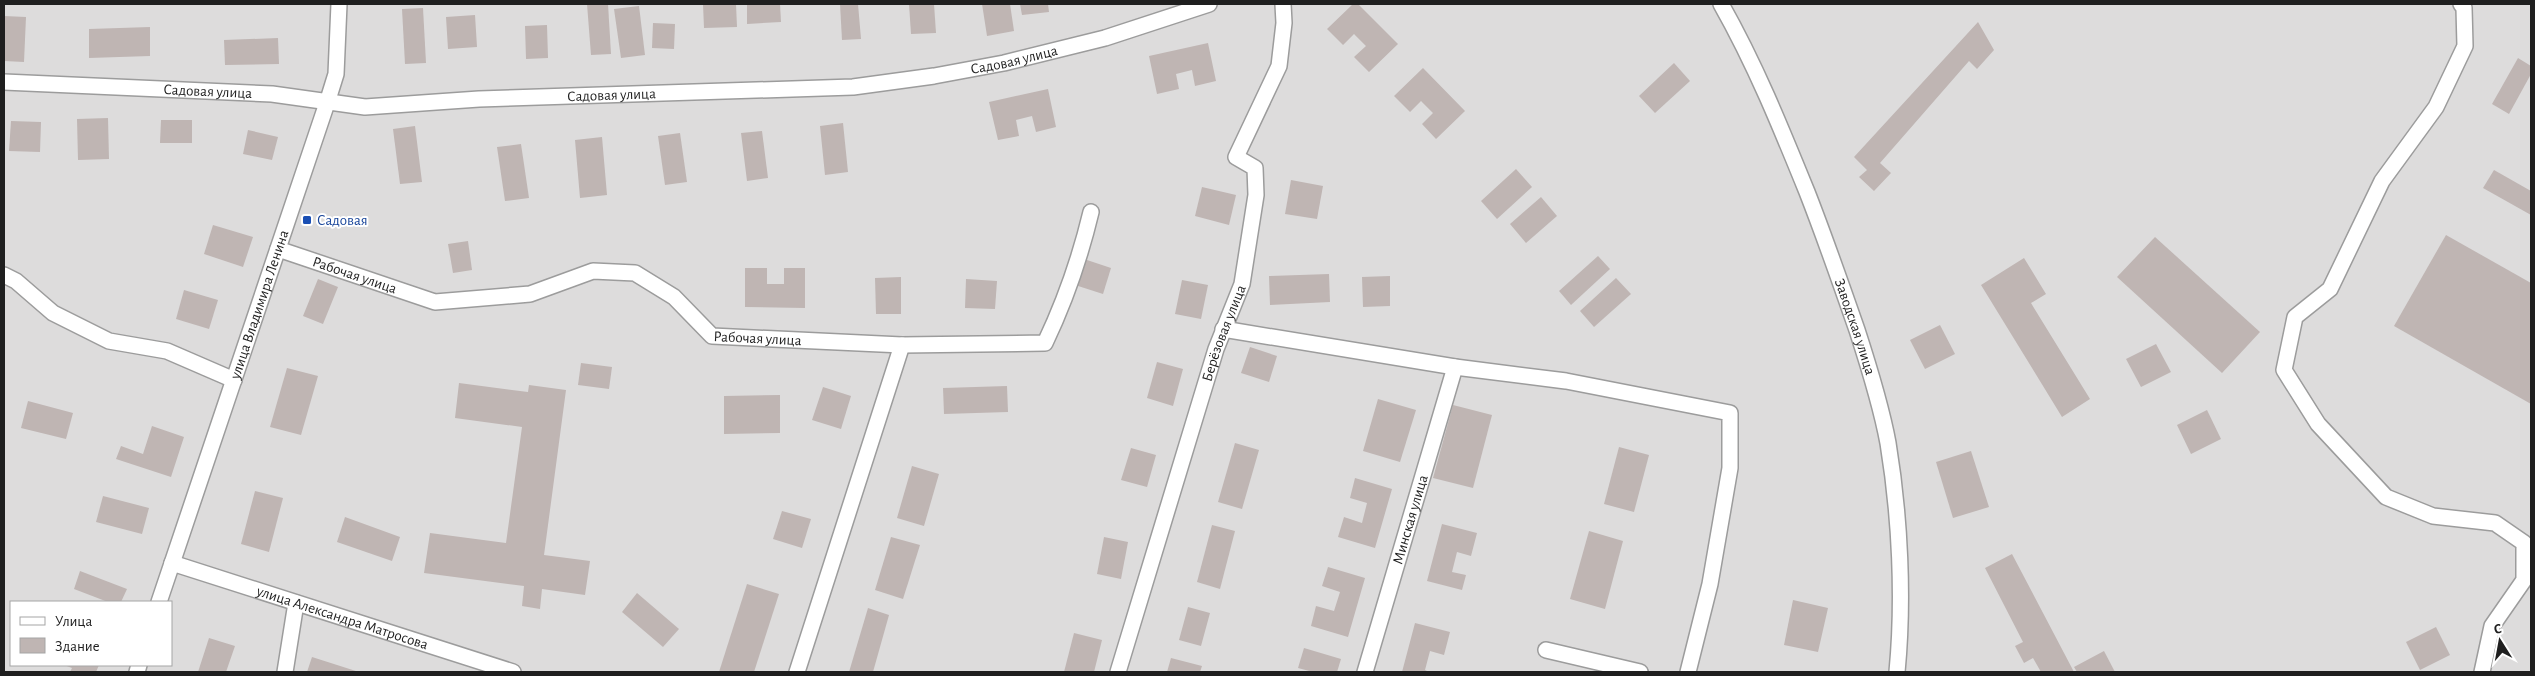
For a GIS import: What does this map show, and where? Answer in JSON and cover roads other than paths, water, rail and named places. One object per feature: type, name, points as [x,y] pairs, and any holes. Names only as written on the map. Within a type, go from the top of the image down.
[{"type":"street","name":"улица Владимира Ленина","points":[[159,601],[328,103],[336,74],[339,4]]},
{"type":"street","name":"Садовая улица","points":[[4,82],[272,94],[365,107],[479,100],[853,87],[934,76],[1004,63],[1105,38],[1209,4]]},
{"type":"street","name":"Берёзовая улица","points":[[1118,672],[1223,328],[1242,284],[1256,195],[1255,168],[1236,157],[1279,66],[1284,23],[1283,4]]},
{"type":"street","name":"Заводская улица","points":[[1721,4],[1740,38],[1778,119],[1819,223],[1871,374],[1888,441],[1894,494],[1900,598],[1897,672]]},
{"type":"street","points":[[2460,4],[2464,8],[2465,46],[2449,81],[2436,107],[2382,181],[2330,289],[2295,318],[2284,370],[2318,424],[2386,497],[2433,516],[2495,523],[2524,543],[2524,580],[2492,626],[2482,672]]},
{"type":"street","name":"Рабочая улица","points":[[278,250],[435,302],[530,294],[593,271],[635,273],[674,297],[712,336],[902,344],[1044,343],[1063,306],[1081,252],[1091,212]]},
{"type":"street","points":[[4,275],[16,281],[53,313],[109,341],[167,351],[234,380]]},
{"type":"street","points":[[1223,328],[1454,366],[1566,381],[1730,413],[1730,468],[1710,584],[1688,672]]},
{"type":"street","points":[[797,672],[902,344]]},
{"type":"street","name":"Минская улица","points":[[1365,672],[1454,366]]},
{"type":"street","name":"улица Александра Матросова","points":[[172,563],[513,672]]},
{"type":"street","points":[[284,672],[296,602]]},
{"type":"street","points":[[1546,650],[1640,672]]},
{"type":"place","name":"Садовая","points":[[307,220]]}]
